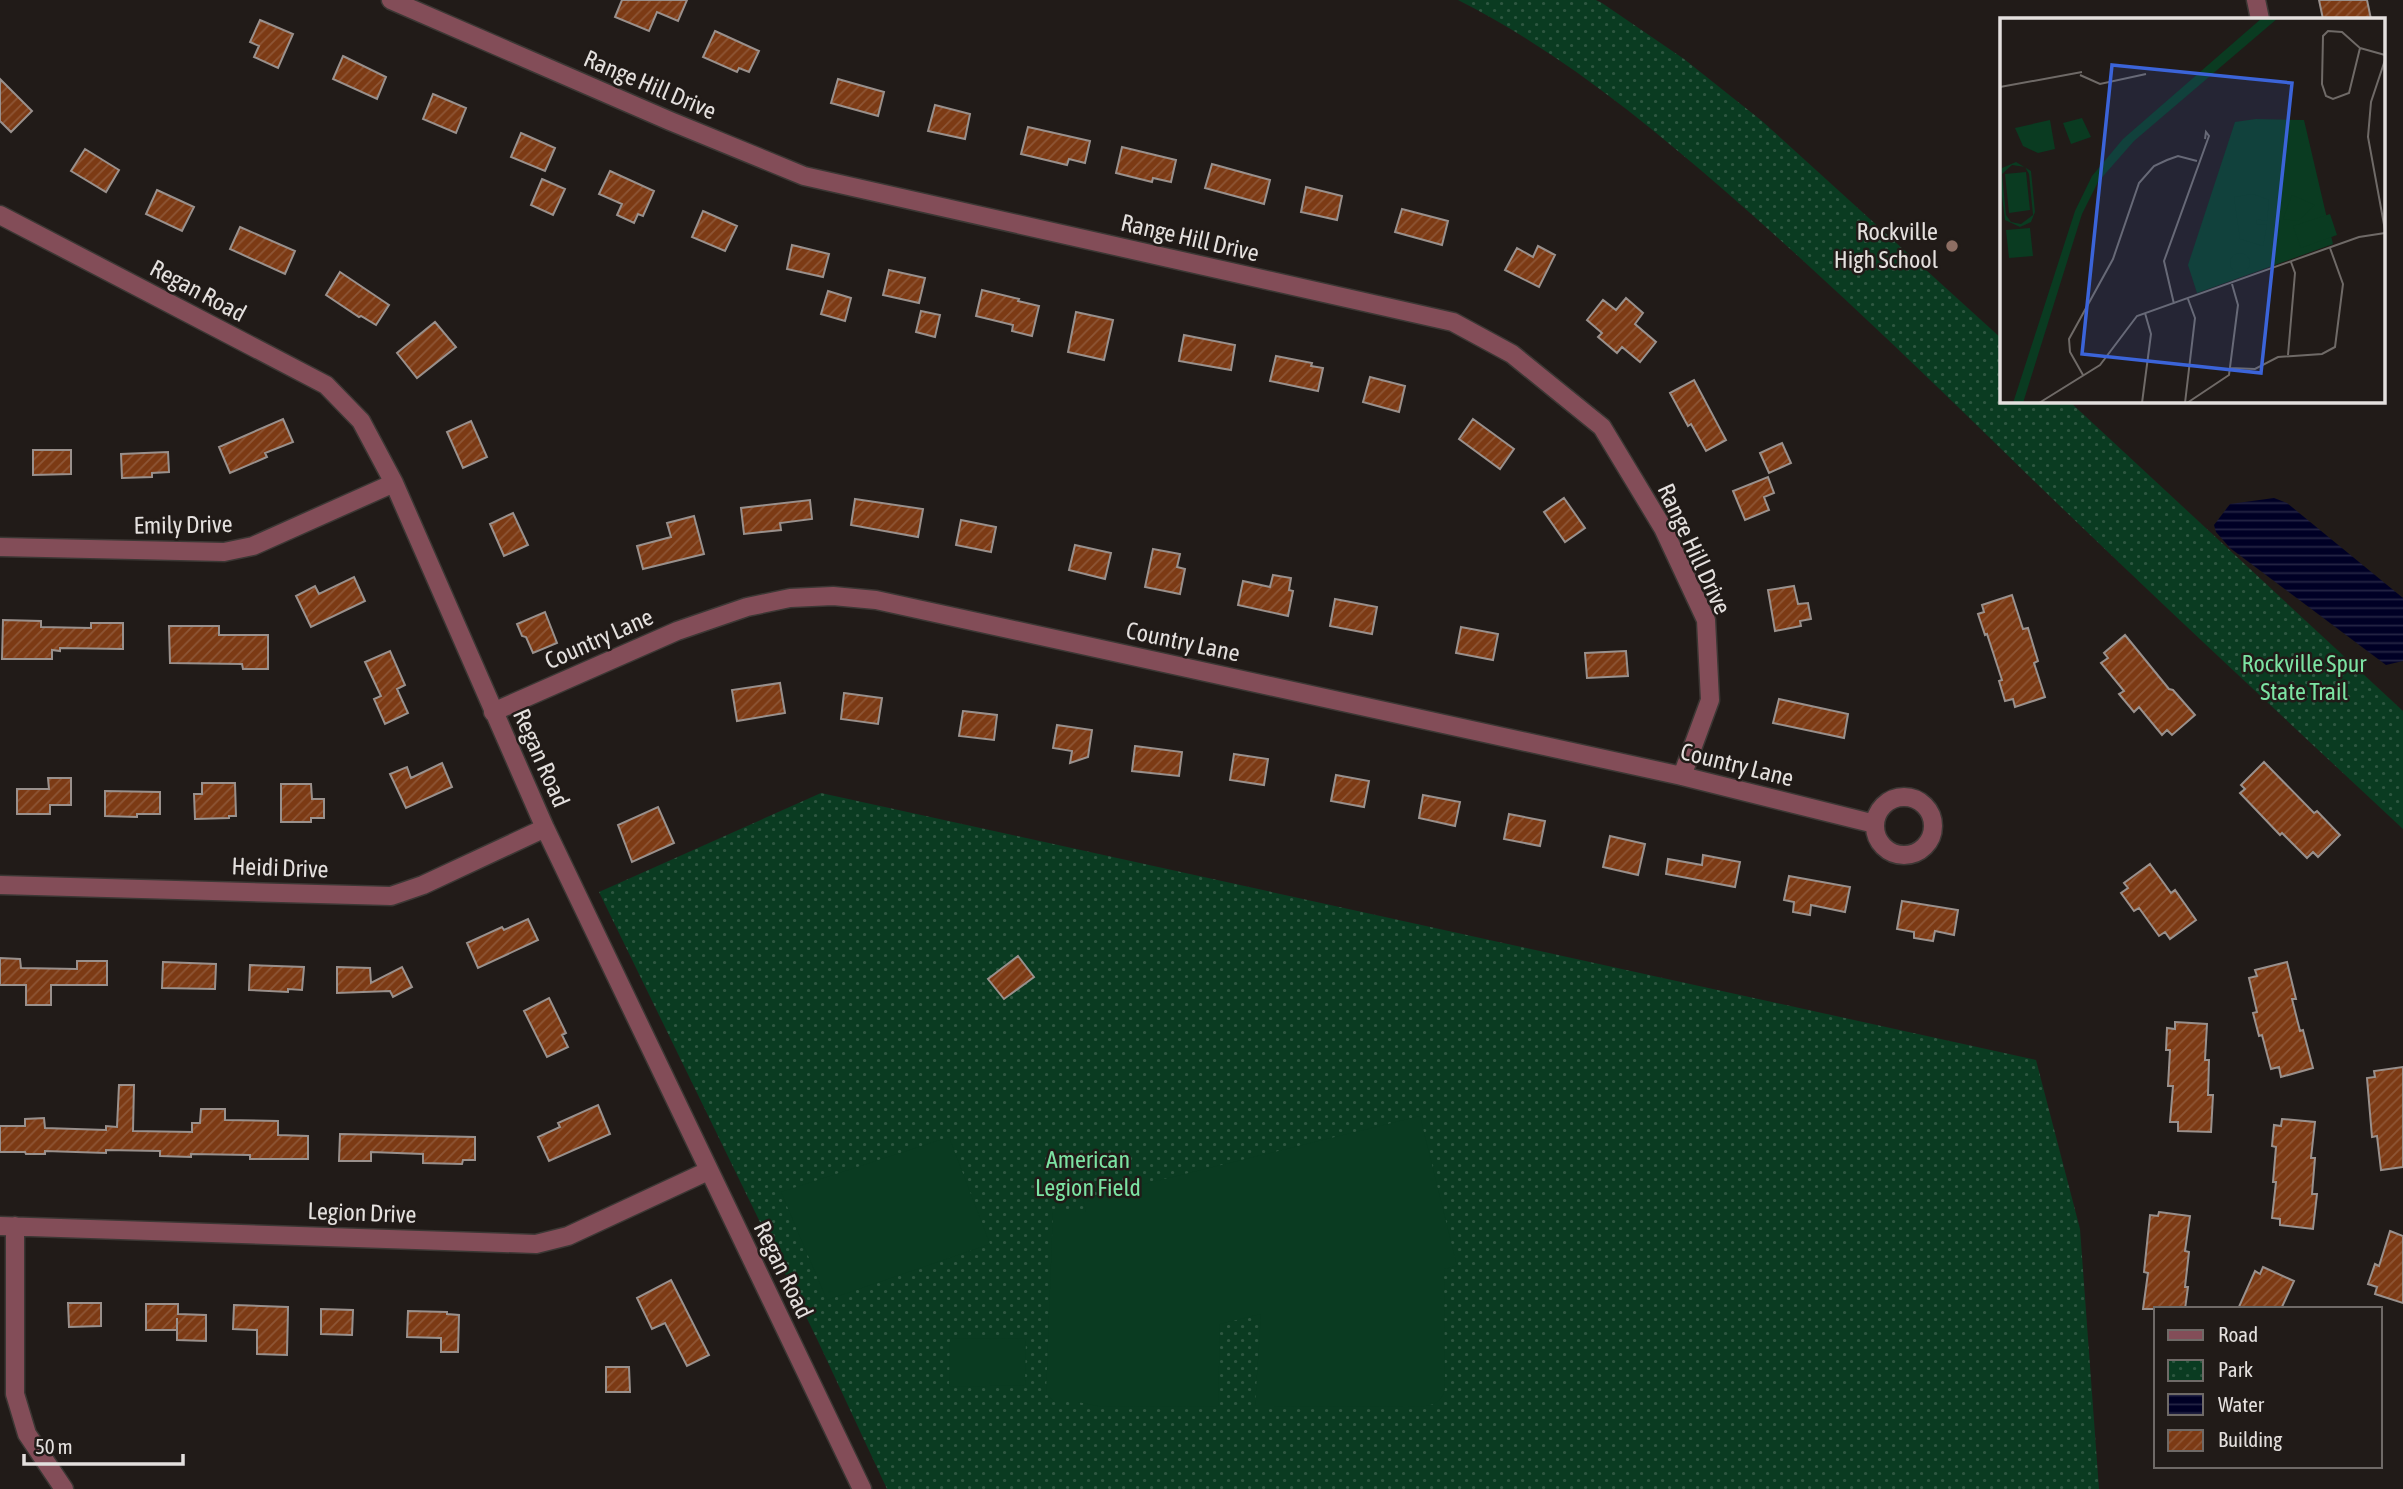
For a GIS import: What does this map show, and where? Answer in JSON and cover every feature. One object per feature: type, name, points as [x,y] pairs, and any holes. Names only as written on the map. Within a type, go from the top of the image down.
[{"type":"street","name":"Range Hill Drive","points":[[391,0],[804,176],[1453,322],[1512,354],[1602,427],[1663,528],[1706,620],[1710,700],[1682,776]]},
{"type":"street","points":[[2256,0],[2260,18]]},
{"type":"street","name":"Regan Road","points":[[0,215],[326,385],[360,421],[394,483],[545,828],[862,1489]]},
{"type":"street","name":"Emily Drive","points":[[0,547],[224,552],[253,546],[394,483]]},
{"type":"street","name":"Country Lane","points":[[493,712],[677,631],[738,610],[790,598],[833,596],[876,600],[1682,776],[1875,824]]},
{"type":"street","name":"Heidi Drive","points":[[0,885],[391,896],[424,885],[545,828]]},
{"type":"street","name":"Legion Drive","points":[[8,1226],[536,1244],[568,1236],[708,1171]]},
{"type":"street","points":[[8,1226],[15,1394],[27,1434],[64,1489]]},
{"type":"green space","name":"Rockville Spur State Trail","points":[[1458,0],[1596,0],[1684,59],[1762,121],[2000,337],[2000,402],[2070,402],[2403,711],[2403,829],[1794,252],[1725,191],[1598,87]]},
{"type":"green space","name":"American Legion Field","points":[[821,793],[2036,1060],[2080,1229],[2099,1489],[887,1489],[817,1339],[599,892]]},
{"type":"green space","points":[[1420,1116],[1457,1266],[1444,1269],[1445,1389],[1436,1403],[1408,1407],[1255,1406],[1261,1314],[1220,1324],[1218,1406],[1102,1407],[1078,1402],[1054,1402],[1046,1393],[1053,1212],[1086,1212],[1083,1199]]},
{"type":"green space","points":[[949,1137],[990,1244],[827,1300],[781,1192]]},
{"type":"green space","points":[[1026,1338],[1025,1385],[949,1387],[950,1339]]},
{"type":"water","points":[[2274,498],[2287,503],[2403,598],[2403,661],[2386,665],[2230,548],[2216,532],[2214,525],[2230,504]]},
{"type":"building","points":[[622,0],[687,0],[678,21],[657,12],[649,31],[615,17]]},
{"type":"building","points":[[2319,0],[2367,0],[2371,18],[2323,18]]},
{"type":"building","points":[[260,20],[293,34],[278,68],[254,57],[259,46],[250,42]]},
{"type":"building","points":[[715,31],[759,51],[749,72],[739,68],[737,72],[703,57]]},
{"type":"building","points":[[343,56],[386,77],[377,99],[333,79]]},
{"type":"building","points":[[0,79],[32,111],[11,132],[0,121]]},
{"type":"building","points":[[838,79],[884,92],[878,116],[831,103]]},
{"type":"building","points":[[433,94],[466,108],[456,133],[423,119]]},
{"type":"building","points":[[935,105],[970,114],[965,139],[928,131]]},
{"type":"building","points":[[1028,127],[1090,141],[1085,163],[1069,159],[1067,165],[1021,154]]},
{"type":"building","points":[[521,133],[555,148],[545,171],[511,157]]},
{"type":"building","points":[[1122,147],[1176,160],[1171,182],[1153,178],[1152,182],[1116,173]]},
{"type":"building","points":[[85,149],[119,170],[106,192],[71,171]]},
{"type":"building","points":[[1212,164],[1270,180],[1264,204],[1205,188]]},
{"type":"building","points":[[610,171],[654,191],[643,216],[638,214],[634,223],[617,215],[622,204],[599,194]]},
{"type":"building","points":[[542,179],[565,189],[553,215],[531,205]]},
{"type":"building","points":[[1306,187],[1342,196],[1337,220],[1301,212]]},
{"type":"building","points":[[157,190],[194,207],[182,231],[146,214]]},
{"type":"building","points":[[1402,209],[1448,221],[1442,245],[1395,232]]},
{"type":"building","points":[[703,211],[737,226],[725,251],[692,237]]},
{"type":"building","points":[[240,227],[295,251],[285,274],[230,249]]},
{"type":"building","points":[[792,245],[829,254],[823,277],[787,269]]},
{"type":"building","points":[[1538,246],[1555,255],[1539,287],[1505,270],[1517,248],[1533,257]]},
{"type":"building","points":[[889,270],[925,278],[919,303],[883,295]]},
{"type":"building","points":[[340,272],[389,305],[376,325],[326,295]]},
{"type":"building","points":[[982,290],[1039,306],[1032,336],[1012,331],[1013,325],[976,316]]},
{"type":"building","points":[[828,291],[851,298],[845,321],[821,314]]},
{"type":"building","points":[[1626,298],[1643,313],[1635,324],[1656,342],[1640,362],[1622,347],[1617,353],[1598,337],[1602,333],[1587,320],[1603,300],[1616,310]]},
{"type":"building","points":[[921,311],[940,315],[935,337],[916,332]]},
{"type":"building","points":[[1076,312],[1113,320],[1104,360],[1068,352]]},
{"type":"building","points":[[435,322],[456,347],[417,378],[397,353]]},
{"type":"building","points":[[1184,335],[1235,345],[1231,370],[1179,361]]},
{"type":"building","points":[[1276,356],[1312,363],[1311,366],[1323,368],[1318,391],[1270,381]]},
{"type":"building","points":[[1370,377],[1405,386],[1399,412],[1363,402]]},
{"type":"building","points":[[1694,380],[1726,440],[1706,451],[1691,424],[1688,426],[1670,393]]},
{"type":"building","points":[[283,419],[293,442],[265,453],[267,457],[230,473],[219,447]]},
{"type":"building","points":[[1473,419],[1514,449],[1500,469],[1459,439]]},
{"type":"building","points":[[471,421],[487,457],[463,468],[447,432]]},
{"type":"building","points":[[1782,443],[1791,463],[1769,473],[1760,453]]},
{"type":"building","points":[[33,450],[71,450],[71,474],[33,475]]},
{"type":"building","points":[[168,452],[169,472],[152,473],[152,477],[122,478],[121,454]]},
{"type":"building","points":[[1768,477],[1774,493],[1764,497],[1769,510],[1745,520],[1733,491]]},
{"type":"building","points":[[1564,498],[1585,528],[1565,542],[1544,512]]},
{"type":"building","points":[[855,499],[923,509],[918,537],[851,525]]},
{"type":"building","points":[[810,500],[812,519],[780,523],[781,530],[744,534],[741,508]]},
{"type":"building","points":[[513,513],[528,545],[504,556],[490,524]]},
{"type":"building","points":[[694,516],[704,554],[643,569],[637,546],[671,537],[667,523]]},
{"type":"building","points":[[961,520],[996,527],[991,552],[956,545]]},
{"type":"building","points":[[1075,545],[1111,553],[1105,579],[1069,570]]},
{"type":"building","points":[[1153,549],[1180,554],[1177,567],[1185,569],[1180,594],[1145,587]]},
{"type":"building","points":[[1273,575],[1291,578],[1289,590],[1293,591],[1288,616],[1238,605],[1243,581],[1270,587]]},
{"type":"building","points":[[354,577],[365,601],[311,627],[296,596],[315,586],[319,594]]},
{"type":"building","points":[[1794,586],[1798,604],[1808,603],[1811,619],[1800,621],[1801,626],[1775,631],[1768,590]]},
{"type":"building","points":[[2012,595],[2023,629],[2028,628],[2038,661],[2034,663],[2045,697],[2015,707],[2013,699],[2005,701],[1999,681],[2002,680],[1978,614],[1984,612],[1982,605]]},
{"type":"building","points":[[1335,599],[1377,607],[1372,634],[1330,626]]},
{"type":"building","points":[[545,612],[557,643],[533,653],[517,624]]},
{"type":"building","points":[[3,620],[41,621],[41,627],[91,628],[91,623],[123,623],[123,649],[60,648],[60,651],[52,650],[52,659],[2,659]]},
{"type":"building","points":[[169,626],[219,626],[219,635],[268,635],[268,669],[243,669],[242,664],[170,663]]},
{"type":"building","points":[[1461,627],[1498,634],[1493,660],[1456,653]]},
{"type":"building","points":[[2125,635],[2169,689],[2173,690],[2195,715],[2172,735],[2167,730],[2162,735],[2139,707],[2134,712],[2119,694],[2124,691],[2101,663],[2108,658],[2104,653]]},
{"type":"building","points":[[390,651],[405,685],[397,689],[408,713],[385,724],[374,699],[381,696],[365,662]]},
{"type":"building","points":[[1626,651],[1628,676],[1587,678],[1585,653]]},
{"type":"building","points":[[780,683],[785,713],[737,721],[732,690]]},
{"type":"building","points":[[844,693],[882,698],[878,724],[841,719]]},
{"type":"building","points":[[1779,699],[1848,714],[1844,738],[1773,723]]},
{"type":"building","points":[[963,711],[997,715],[994,740],[959,736]]},
{"type":"building","points":[[1057,725],[1092,730],[1088,757],[1070,763],[1072,751],[1053,748]]},
{"type":"building","points":[[1135,746],[1182,752],[1179,776],[1132,771]]},
{"type":"building","points":[[1234,754],[1268,759],[1264,785],[1230,780]]},
{"type":"building","points":[[2264,762],[2314,813],[2317,811],[2340,835],[2318,857],[2313,852],[2307,858],[2282,833],[2280,835],[2240,793],[2245,789],[2241,785]]},
{"type":"building","points":[[442,763],[452,787],[406,808],[390,774],[407,767],[411,778]]},
{"type":"building","points":[[1336,775],[1369,781],[1364,807],[1331,801]]},
{"type":"building","points":[[48,778],[71,778],[71,805],[50,805],[50,814],[17,814],[17,789],[49,789]]},
{"type":"building","points":[[202,783],[235,783],[236,816],[195,819],[194,794],[202,794]]},
{"type":"building","points":[[281,784],[311,784],[312,799],[324,799],[324,818],[311,818],[311,822],[281,822]]},
{"type":"building","points":[[105,791],[160,792],[160,814],[137,814],[137,817],[105,816]]},
{"type":"building","points":[[1423,795],[1460,802],[1455,826],[1419,818]]},
{"type":"building","points":[[658,807],[674,843],[632,862],[618,825]]},
{"type":"building","points":[[1509,814],[1545,821],[1540,846],[1504,839]]},
{"type":"building","points":[[1610,836],[1645,844],[1638,875],[1603,867]]},
{"type":"building","points":[[1703,855],[1740,862],[1735,887],[1666,874],[1668,859],[1702,865]]},
{"type":"building","points":[[2150,864],[2171,893],[2175,890],[2196,920],[2170,939],[2165,932],[2159,936],[2139,908],[2134,911],[2121,893],[2128,888],[2124,883]]},
{"type":"building","points":[[1789,876],[1850,887],[1845,912],[1811,905],[1810,915],[1793,912],[1794,902],[1784,900]]},
{"type":"building","points":[[1902,901],[1958,910],[1954,935],[1935,931],[1933,941],[1914,938],[1914,932],[1897,929]]},
{"type":"building","points":[[528,919],[538,940],[478,968],[467,943]]},
{"type":"building","points":[[1018,956],[1034,977],[1004,999],[988,979]]},
{"type":"building","points":[[0,958],[20,959],[21,968],[77,969],[77,961],[107,961],[107,985],[51,985],[51,1005],[26,1005],[26,985],[0,985]]},
{"type":"building","points":[[163,962],[216,964],[215,989],[162,988]]},
{"type":"building","points":[[2287,962],[2296,999],[2292,999],[2313,1068],[2281,1077],[2279,1067],[2271,1069],[2262,1035],[2259,1036],[2253,1013],[2257,1012],[2249,978],[2257,976],[2255,970]]},
{"type":"building","points":[[250,965],[304,967],[302,990],[249,990]]},
{"type":"building","points":[[337,967],[370,968],[371,983],[402,967],[412,987],[393,997],[390,991],[337,993]]},
{"type":"building","points":[[549,998],[566,1033],[562,1035],[568,1047],[547,1057],[524,1011]]},
{"type":"building","points":[[2175,1022],[2207,1024],[2205,1060],[2209,1060],[2208,1095],[2213,1095],[2211,1132],[2178,1131],[2178,1122],[2170,1122],[2173,1086],[2168,1086],[2170,1050],[2166,1050],[2167,1028],[2175,1029]]},
{"type":"building","points":[[2403,1067],[2403,1167],[2381,1170],[2377,1136],[2372,1137],[2367,1078],[2375,1077],[2374,1071]]},
{"type":"building","points":[[119,1085],[134,1085],[133,1131],[192,1132],[192,1123],[200,1123],[201,1109],[225,1109],[225,1120],[278,1121],[278,1135],[308,1136],[308,1159],[250,1159],[250,1155],[160,1156],[160,1151],[45,1151],[45,1154],[0,1152],[0,1126],[25,1126],[25,1119],[44,1118],[45,1128],[106,1130],[106,1126],[117,1127]]},
{"type":"building","points":[[598,1105],[610,1134],[549,1161],[538,1137],[560,1127],[558,1123]]},
{"type":"building","points":[[2282,1119],[2315,1122],[2311,1158],[2315,1158],[2312,1194],[2317,1194],[2313,1229],[2280,1225],[2280,1219],[2272,1218],[2276,1182],[2273,1182],[2276,1147],[2272,1146],[2274,1125],[2281,1126]]},
{"type":"building","points":[[340,1134],[475,1137],[475,1160],[463,1160],[462,1164],[423,1163],[423,1154],[371,1152],[371,1161],[339,1161]]},
{"type":"building","points":[[2159,1212],[2190,1216],[2185,1251],[2189,1252],[2185,1307],[2143,1309],[2148,1273],[2144,1272],[2150,1215],[2158,1216]]},
{"type":"building","points":[[2390,1231],[2403,1236],[2403,1303],[2375,1294],[2377,1287],[2368,1284],[2375,1264],[2379,1266]]},
{"type":"building","points":[[2263,1267],[2294,1281],[2282,1307],[2239,1307],[2255,1271],[2260,1274]]},
{"type":"building","points":[[671,1280],[709,1355],[687,1366],[665,1323],[652,1329],[637,1298]]},
{"type":"building","points":[[68,1303],[101,1303],[101,1326],[69,1327]]},
{"type":"building","points":[[146,1304],[178,1304],[178,1314],[206,1315],[206,1341],[177,1340],[177,1330],[146,1330]]},
{"type":"building","points":[[234,1305],[288,1307],[287,1355],[257,1354],[257,1330],[233,1329]]},
{"type":"building","points":[[321,1309],[353,1310],[352,1335],[321,1334]]},
{"type":"building","points":[[408,1311],[459,1315],[458,1352],[441,1352],[441,1338],[407,1337]]},
{"type":"building","points":[[606,1367],[629,1367],[630,1392],[606,1392]]},
{"type":"place","name":"Rockville High School","points":[[1952,246]]}]
